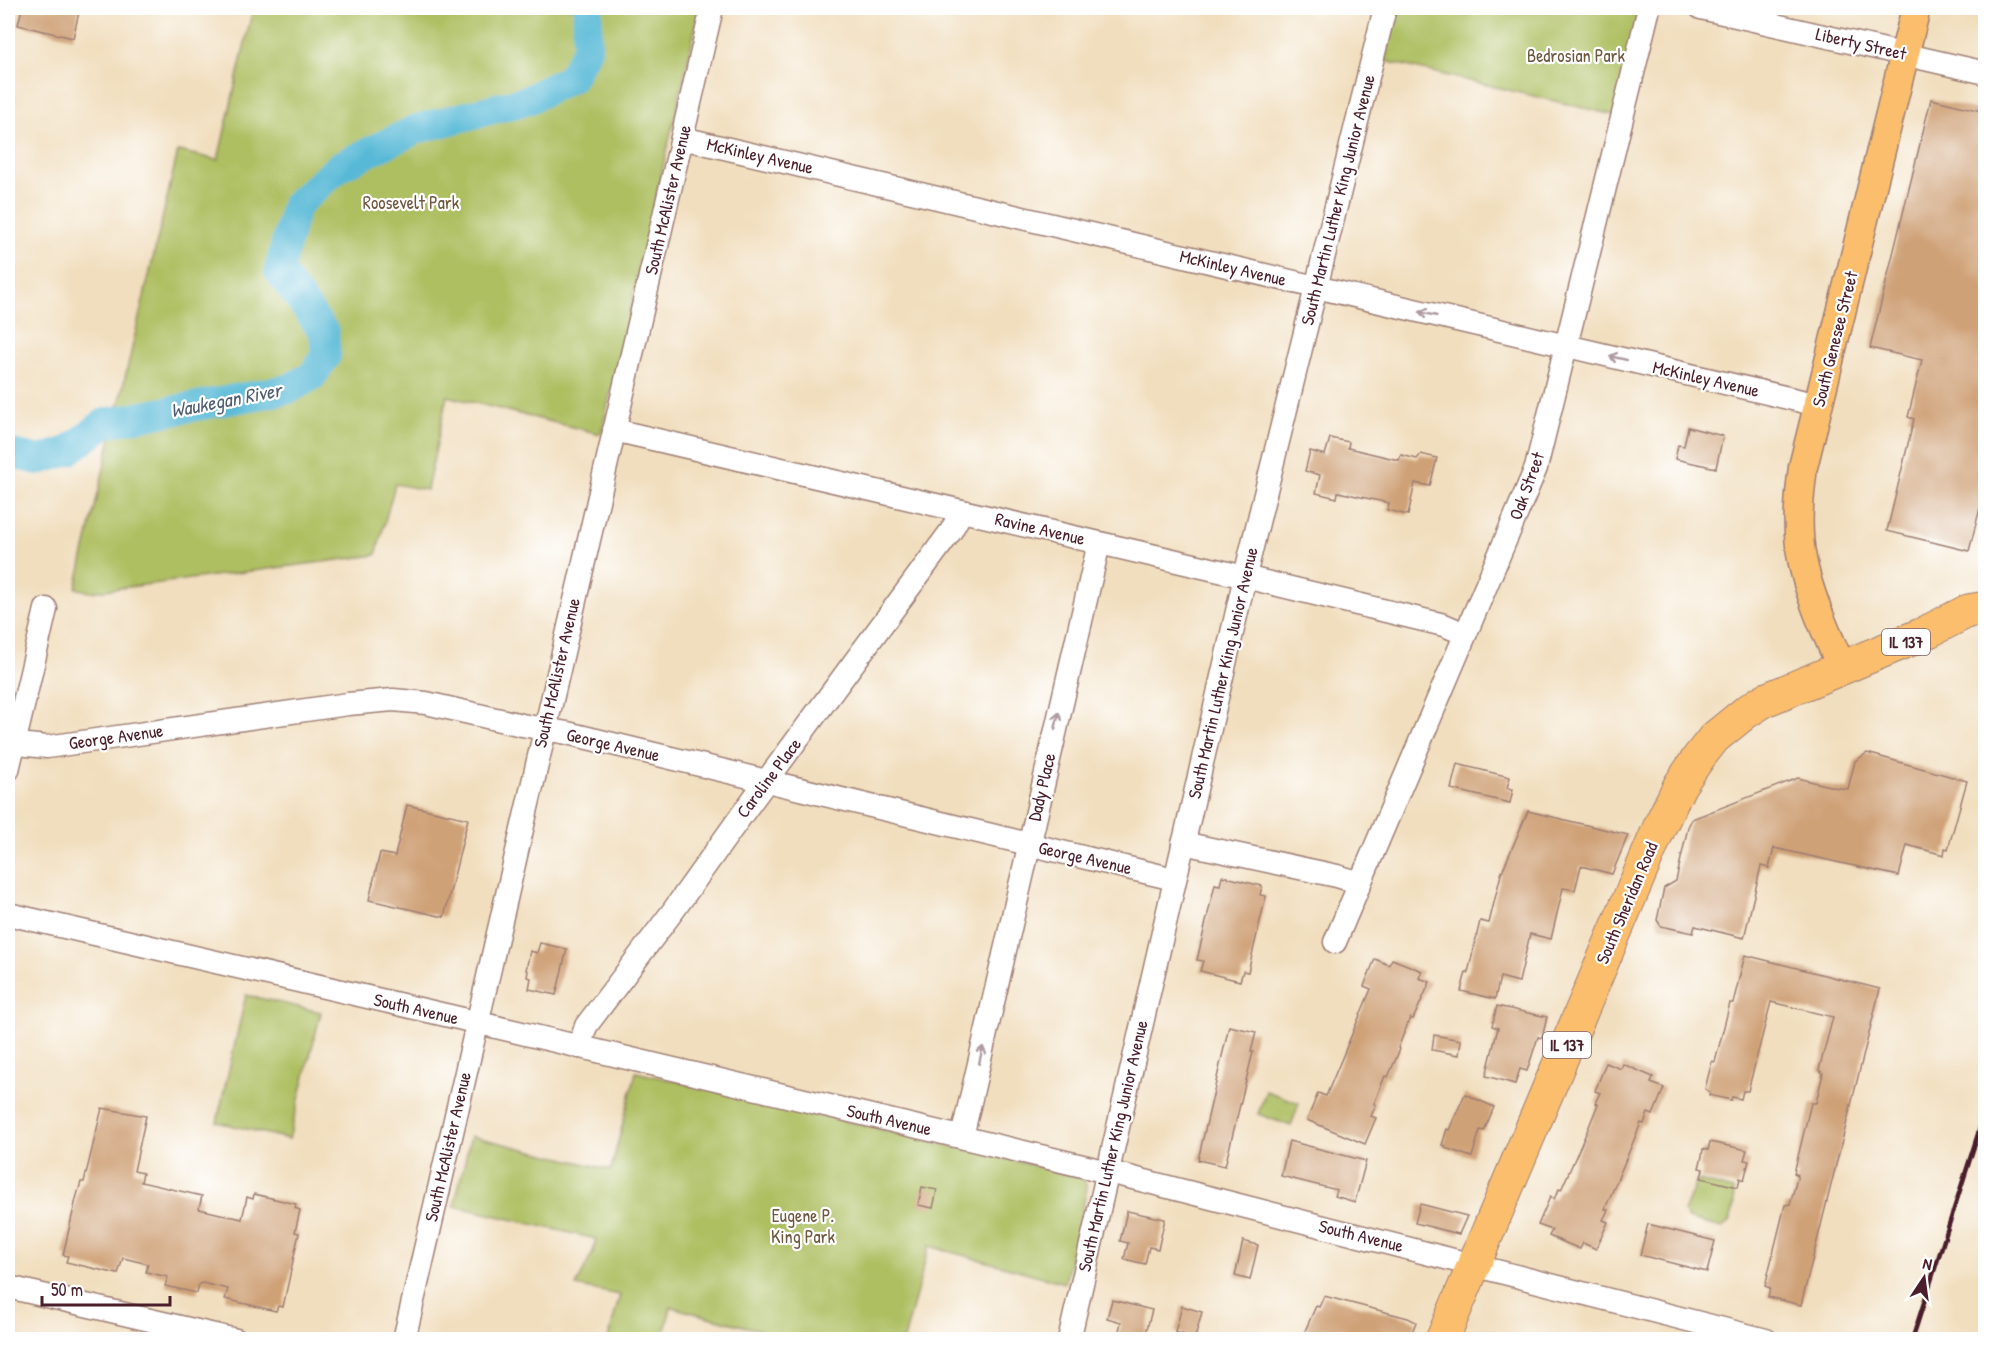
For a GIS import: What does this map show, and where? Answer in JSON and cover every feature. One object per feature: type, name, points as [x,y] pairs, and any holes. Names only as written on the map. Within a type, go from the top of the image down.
[{"type":"highway","name":"IL 137","points":[[1977,609],[1986,583]]},
{"type":"highway","name":"South Sheridan Road","points":[[1442,1340],[1660,826],[1680,785],[1714,738],[1765,700],[1921,635],[1977,609]]},
{"type":"main road","name":"South Genesee Street","points":[[1842,668],[1805,569],[1798,508],[1803,467],[1916,8]]},
{"type":"street","name":"South McAlister Avenue","points":[[404,1340],[712,8]]},
{"type":"street","name":"South Martin Luther King Junior Avenue","points":[[1069,1340],[1245,578],[1384,8]]},
{"type":"street","name":"Oak Street","points":[[1335,942],[1536,468],[1649,8]]},
{"type":"street","name":"Liberty Street","points":[[1701,8],[1986,73]]},
{"type":"street","name":"McKinley Avenue","points":[[682,138],[1818,405]]},
{"type":"street","name":"Ravine Avenue","points":[[614,430],[1443,625],[1465,634]]},
{"type":"street","name":"Caroline Place","points":[[579,1047],[586,1026],[951,531],[962,511]]},
{"type":"street","name":"Dady Place","points":[[962,1137],[1099,543]]},
{"type":"street","points":[[8,770],[11,744],[46,609]]},
{"type":"street","name":"George Avenue","points":[[11,744],[47,747],[348,704],[393,700],[426,703],[767,781],[1174,879]]},
{"type":"street","points":[[1183,843],[1360,883]]},
{"type":"street","name":"South Avenue","points":[[8,914],[476,1022],[1107,1172],[1767,1340]]},
{"type":"street","points":[[8,1287],[236,1340]]},
{"type":"green space","name":"Roosevelt Park","points":[[253,8],[700,8],[601,434],[447,396],[427,490],[395,484],[376,555],[90,592],[76,588],[178,151],[218,160]]},
{"type":"green space","name":"Bedrosian Park","points":[[1398,8],[1636,8],[1638,13],[1614,115],[1385,61]]},
{"type":"green space","points":[[246,995],[321,1012],[289,1139],[217,1122]]},
{"type":"green space","name":"Eugene P. King Park","points":[[636,1072],[1083,1177],[1087,1188],[1065,1283],[929,1246],[904,1340],[793,1339],[671,1307],[663,1339],[608,1339],[620,1295],[576,1286],[593,1252],[596,1239],[454,1206],[471,1136],[611,1170]]},
{"type":"green space","points":[[1266,1091],[1299,1103],[1291,1126],[1258,1114]]},
{"type":"green space","points":[[1700,1181],[1733,1190],[1734,1206],[1731,1217],[1722,1228],[1688,1219],[1684,1212],[1696,1182]]},
{"type":"building","points":[[22,8],[80,8],[73,38],[18,25]]},
{"type":"building","points":[[1931,99],[1986,112],[1986,505],[1981,504],[1969,551],[1887,531],[1914,419],[1908,417],[1922,360],[1870,348]]},
{"type":"building","points":[[1688,427],[1723,436],[1716,468],[1675,459],[1678,445],[1684,446]]},
{"type":"building","points":[[1330,438],[1349,442],[1348,448],[1399,460],[1401,455],[1417,459],[1421,454],[1437,458],[1430,486],[1415,483],[1408,515],[1387,510],[1389,503],[1338,492],[1337,498],[1316,493],[1320,475],[1305,471],[1310,451],[1325,455]]},
{"type":"building","points":[[1867,753],[1967,781],[1948,849],[1945,848],[1944,855],[1907,845],[1899,876],[1774,848],[1769,868],[1761,866],[1744,938],[1695,926],[1693,933],[1661,926],[1657,920],[1664,888],[1676,881],[1688,827],[1692,819],[1798,778],[1848,789],[1855,761]]},
{"type":"building","points":[[1457,764],[1510,777],[1507,788],[1513,789],[1510,803],[1451,789]]},
{"type":"building","points":[[407,805],[468,819],[444,917],[369,900],[380,853],[395,856]]},
{"type":"building","points":[[1528,811],[1628,835],[1612,874],[1581,866],[1575,890],[1563,888],[1551,939],[1530,934],[1519,982],[1500,977],[1495,999],[1461,991],[1466,972],[1468,973],[1480,921],[1489,923],[1501,874]]},
{"type":"building","points":[[1222,876],[1262,886],[1260,895],[1266,896],[1248,972],[1243,971],[1240,981],[1200,971],[1203,961],[1197,960],[1215,884],[1220,885]]},
{"type":"building","points":[[540,943],[567,949],[556,995],[529,989],[531,978],[527,977],[528,971],[526,970],[530,951],[537,953]]},
{"type":"building","points":[[1745,955],[1880,989],[1801,1305],[1768,1297],[1770,1288],[1765,1286],[1785,1205],[1790,1204],[1798,1175],[1794,1173],[1811,1103],[1816,1103],[1823,1073],[1819,1070],[1833,1017],[1771,1002],[1748,1091],[1743,1091],[1741,1099],[1732,1097],[1731,1100],[1709,1095],[1710,1092],[1705,1089],[1712,1061],[1715,1062]]},
{"type":"building","points":[[1375,959],[1389,965],[1392,959],[1422,971],[1419,978],[1430,982],[1413,1019],[1410,1018],[1388,1077],[1385,1076],[1371,1116],[1376,1118],[1365,1144],[1307,1120],[1318,1093],[1326,1096],[1371,989],[1364,986]]},
{"type":"building","points":[[1497,1006],[1547,1017],[1542,1038],[1538,1037],[1527,1071],[1520,1069],[1515,1084],[1486,1076],[1498,1028],[1492,1026]]},
{"type":"building","points":[[1229,1026],[1256,1032],[1225,1166],[1198,1160]]},
{"type":"building","points":[[1434,1035],[1461,1040],[1459,1055],[1432,1050]]},
{"type":"building","points":[[1606,1063],[1621,1069],[1623,1064],[1653,1077],[1651,1083],[1664,1088],[1653,1115],[1648,1113],[1644,1124],[1641,1123],[1605,1209],[1608,1210],[1603,1220],[1608,1222],[1596,1249],[1583,1243],[1580,1249],[1549,1236],[1552,1230],[1538,1225],[1550,1197],[1554,1199],[1559,1189],[1561,1190],[1588,1129],[1598,1104],[1595,1103],[1600,1093],[1595,1091]]},
{"type":"building","points":[[1465,1094],[1494,1107],[1484,1131],[1480,1130],[1472,1157],[1442,1145],[1447,1129],[1449,1130]]},
{"type":"building","points":[[102,1108],[146,1116],[134,1171],[143,1173],[141,1182],[202,1196],[199,1209],[242,1219],[247,1197],[253,1199],[254,1194],[296,1204],[295,1208],[300,1210],[295,1232],[299,1233],[283,1307],[278,1306],[276,1311],[225,1299],[228,1289],[202,1283],[199,1284],[197,1293],[165,1286],[168,1277],[146,1272],[148,1264],[123,1258],[118,1274],[66,1262],[68,1256],[63,1255],[76,1199],[81,1182],[84,1182]]},
{"type":"building","points":[[1289,1141],[1366,1161],[1355,1202],[1335,1196],[1337,1190],[1281,1176]]},
{"type":"building","points":[[1710,1142],[1747,1150],[1744,1160],[1749,1161],[1744,1180],[1740,1178],[1738,1187],[1701,1178],[1703,1169],[1699,1168],[1703,1149],[1708,1150]]},
{"type":"building","points":[[922,1187],[937,1190],[933,1208],[918,1205]]},
{"type":"building","points":[[1420,1204],[1467,1216],[1459,1234],[1415,1223]]},
{"type":"building","points":[[1127,1211],[1165,1219],[1158,1249],[1149,1247],[1145,1264],[1124,1259],[1128,1243],[1120,1241]]},
{"type":"building","points":[[1648,1224],[1715,1241],[1707,1272],[1640,1255]]},
{"type":"building","points":[[1243,1241],[1258,1245],[1250,1280],[1235,1276]]},
{"type":"building","points":[[1324,1296],[1416,1322],[1409,1340],[1301,1340],[1316,1306],[1319,1307]]},
{"type":"building","points":[[1112,1300],[1152,1310],[1144,1340],[1117,1340],[1121,1322],[1107,1318]]},
{"type":"building","points":[[1182,1306],[1202,1312],[1195,1338],[1175,1332]]},
{"type":"waterway","name":"Waukegan River","points":[[8,453],[39,460],[68,451],[105,423],[289,389],[312,376],[326,356],[324,332],[279,271],[296,205],[340,166],[417,129],[528,100],[571,78],[587,49],[588,8]]},
{"type":"railway","points":[[1912,1340],[1986,1109]]}]
